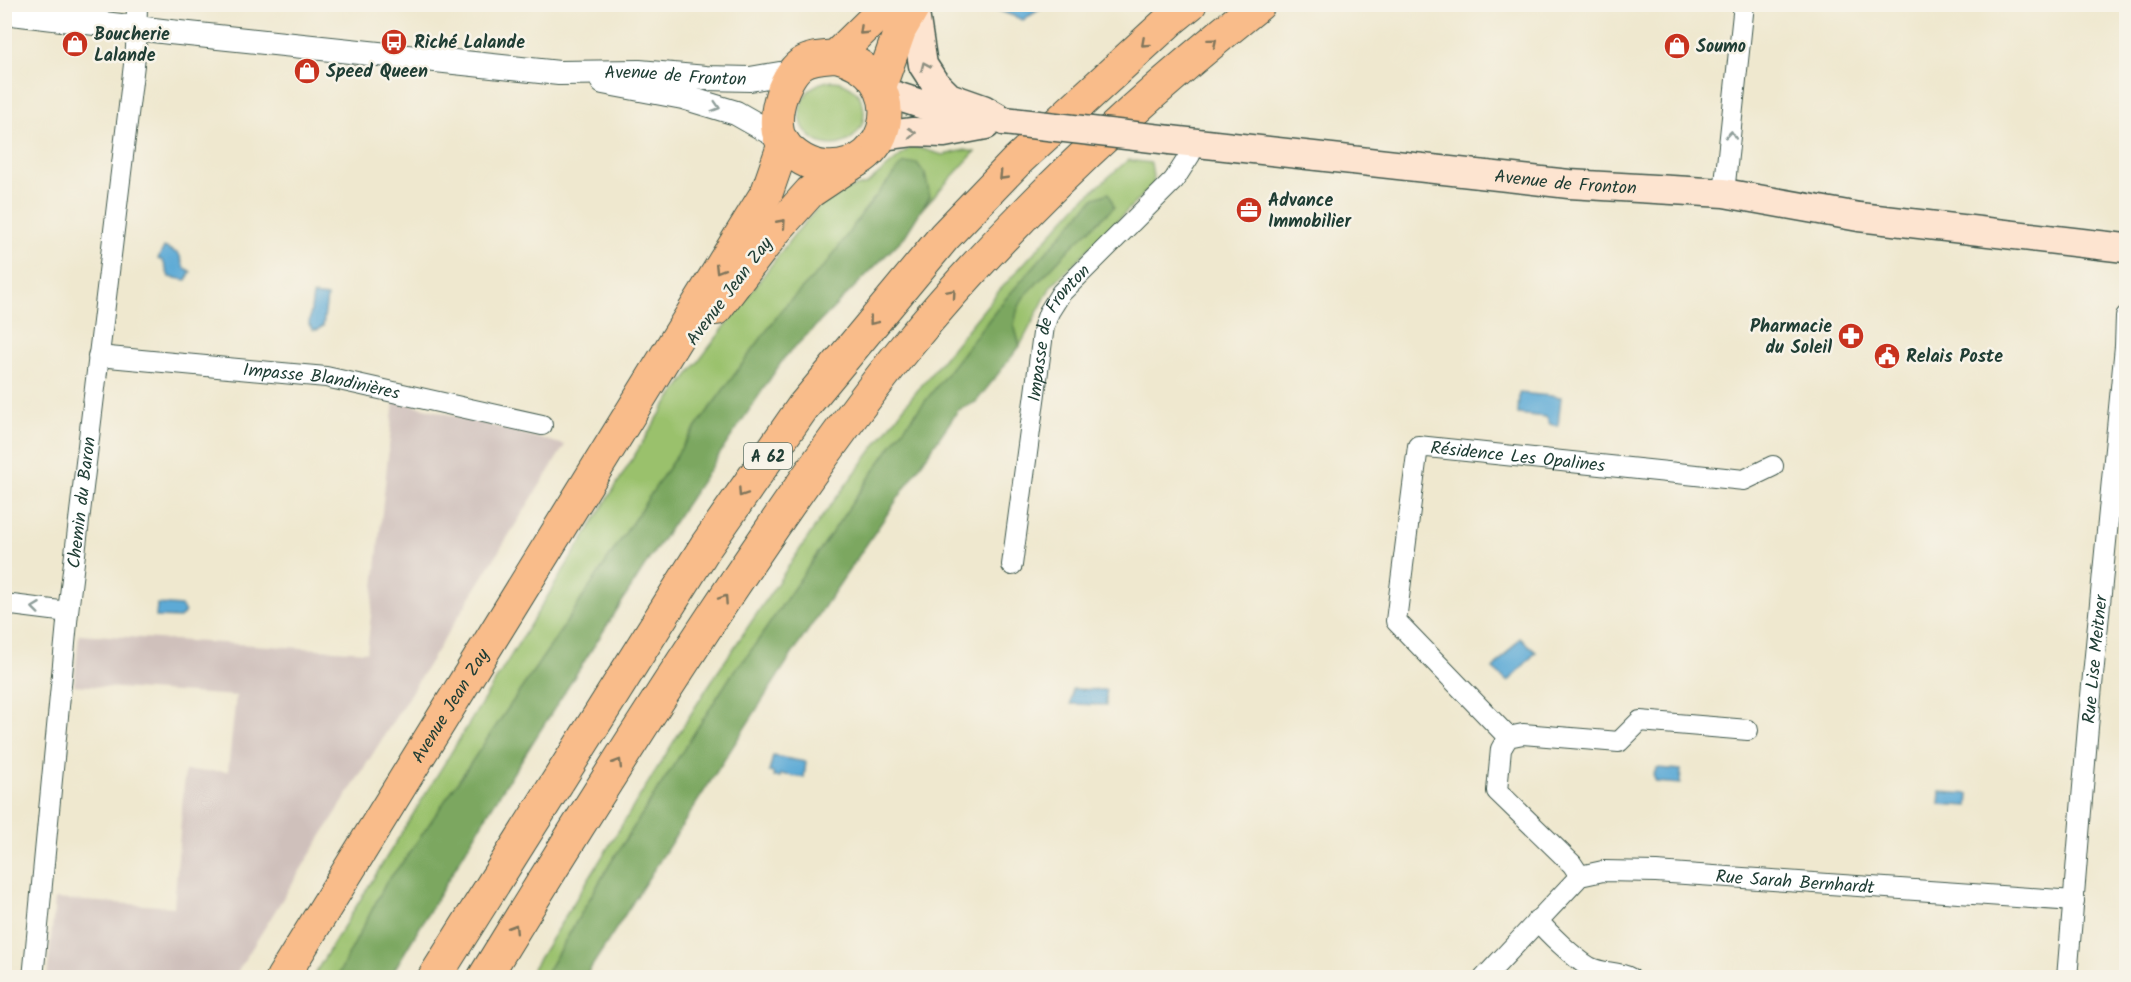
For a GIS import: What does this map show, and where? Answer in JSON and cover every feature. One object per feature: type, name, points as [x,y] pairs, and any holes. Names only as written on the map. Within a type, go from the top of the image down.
[{"type":"highway","name":"A 62","points":[[434,978],[706,546],[803,407],[937,246],[1018,160],[1190,4]]},
{"type":"highway","name":"A 62","points":[[484,978],[687,654],[765,538],[849,420],[907,345],[976,266],[1077,163],[1137,107],[1259,4]]},
{"type":"main road","name":"Avenue de Fronton","points":[[906,5],[923,65],[934,82],[949,97],[983,109],[1004,121]]},
{"type":"main road","points":[[836,56],[906,5]]},
{"type":"main road","points":[[881,89],[906,5]]},
{"type":"main road","points":[[836,56],[850,59],[872,75],[881,89],[885,102],[885,119],[880,136],[870,151],[855,162],[836,167],[816,166],[798,158],[782,140],[778,107],[782,90],[792,72],[802,63],[819,57],[836,56]]},
{"type":"main road","name":"Avenue de Fronton","points":[[881,89],[930,107],[1004,121],[1569,184],[1724,193],[1859,217],[2126,249]]},
{"type":"main road","name":"Avenue de Fronton","points":[[880,136],[913,132],[944,132],[1004,121]]},
{"type":"main road","name":"Avenue Jean Zay","points":[[282,978],[767,192],[782,140]]},
{"type":"main road","name":"Avenue Jean Zay","points":[[616,434],[776,230],[810,192],[855,162]]},
{"type":"street","points":[[1724,193],[1744,4]]},
{"type":"street","name":"Avenue de Fronton","points":[[4,12],[136,16],[560,73],[683,97],[736,113],[782,140]]},
{"type":"street","name":"Chemin du Baron","points":[[33,978],[68,612],[133,79],[136,16]]},
{"type":"street","name":"Avenue de Fronton","points":[[560,73],[639,72],[750,79],[792,72]]},
{"type":"street","name":"Impasse de Fronton","points":[[1012,565],[1044,326],[1049,312],[1061,293],[1174,180],[1190,155],[1182,141]]},
{"type":"street","name":"Rue Lise Meitner","points":[[2074,901],[2127,316]]},
{"type":"street","name":"Impasse Blandinières","points":[[98,356],[326,377],[542,425]]},
{"type":"street","name":"Résidence Les Opalines","points":[[1508,736],[1396,621],[1418,446],[1744,480],[1773,466]]},
{"type":"street","points":[[4,604],[68,612]]},
{"type":"street","points":[[1484,978],[1580,876],[1572,864],[1497,791],[1501,749],[1508,736],[1523,734],[1619,742],[1640,721],[1748,730]]},
{"type":"street","name":"Rue Sarah Bernhardt","points":[[1580,876],[1604,871],[1656,872],[2074,901]]},
{"type":"street","points":[[2067,978],[2074,901]]},
{"type":"street","points":[[1537,920],[1548,933],[1589,967],[1630,978]]},
{"type":"shaded area","points":[[394,400],[565,445],[234,977],[47,978],[55,899],[174,907],[185,771],[228,771],[236,696],[74,685],[79,634],[367,652]]},
{"type":"green space","points":[[832,81],[850,86],[855,90],[859,95],[864,113],[859,131],[855,136],[850,140],[832,145],[814,140],[809,136],[805,131],[800,113],[805,95],[809,90],[814,86]]},
{"type":"green space","points":[[912,146],[943,155],[965,150],[975,152],[922,209],[930,196],[828,262],[784,307],[686,441],[558,635],[406,858],[386,883],[337,977],[312,978],[665,406],[793,236],[821,204],[838,192],[867,184]]},
{"type":"green space","points":[[1128,160],[1151,163],[1154,184],[1051,286],[1020,346],[1014,325],[1023,298],[1113,207],[1095,198],[1002,303],[898,436],[746,658],[736,668],[610,864],[544,977],[527,978],[707,688],[819,521],[908,402],[998,292],[1078,204]]},
{"type":"green space","points":[[917,163],[925,174],[930,196],[905,236],[784,358],[648,561],[491,808],[390,977],[337,977],[386,883],[406,858],[558,635],[686,441],[784,307],[828,262],[863,212],[902,164]]},
{"type":"green space","points":[[1109,193],[1114,207],[1072,246],[1023,298],[1014,325],[1020,346],[976,402],[958,410],[794,651],[585,977],[544,977],[610,864],[736,668],[746,658],[898,436],[1002,303],[1084,209],[1095,198]]},
{"type":"water","points":[[985,5],[1047,5],[1023,20]]},
{"type":"water","points":[[164,247],[179,254],[184,267],[191,272],[186,280],[169,277],[163,261],[158,259]]},
{"type":"water","points":[[313,295],[327,297],[323,326],[317,330],[312,329],[309,324]]},
{"type":"water","points":[[1519,393],[1561,397],[1558,426],[1550,424],[1546,417],[1518,414]]},
{"type":"water","points":[[157,604],[181,606],[185,612],[180,618],[156,617]]},
{"type":"water","points":[[1520,638],[1536,652],[1508,682],[1493,669]]},
{"type":"water","points":[[1072,689],[1106,690],[1106,705],[1071,704]]},
{"type":"water","points":[[773,756],[806,762],[804,778],[781,774],[780,777],[774,777],[773,773],[769,772]]},
{"type":"water","points":[[1657,768],[1681,770],[1680,784],[1656,782],[1653,775]]},
{"type":"water","points":[[1940,792],[1969,794],[1968,806],[1939,804]]},
{"type":"place","name":"Riché Lalande","points":[[394,42]]},
{"type":"place","name":"Boucherie Lalande","points":[[75,44]]},
{"type":"place","name":"Soumo","points":[[1677,46]]},
{"type":"place","name":"Speed Queen","points":[[307,71]]},
{"type":"place","name":"Advance Immobilier","points":[[1249,210]]},
{"type":"place","name":"Pharmacie du Soleil","points":[[1851,336]]},
{"type":"place","name":"Relais Poste","points":[[1887,356]]}]
